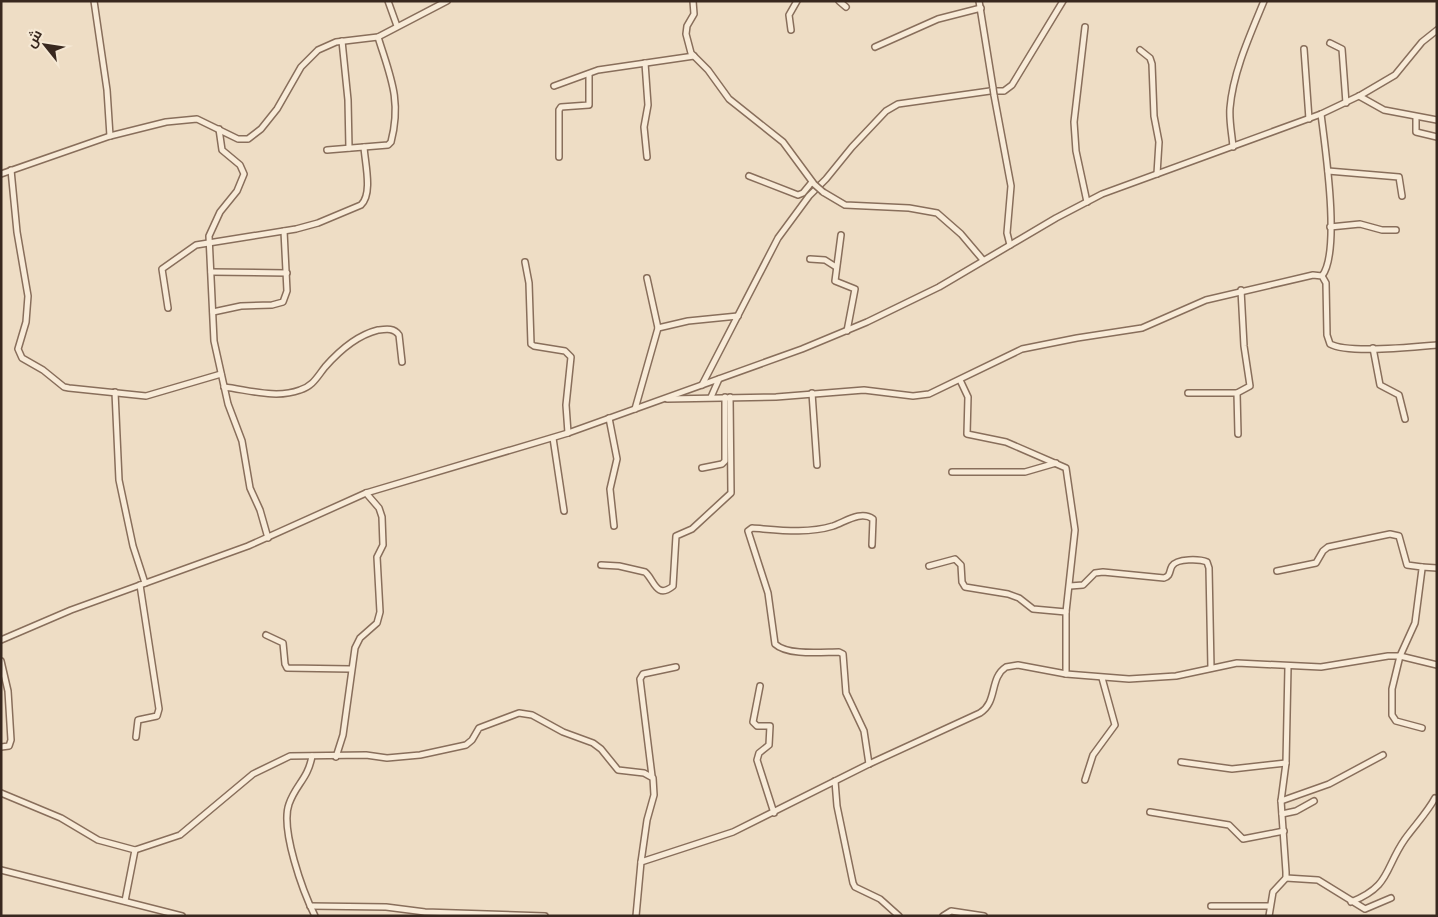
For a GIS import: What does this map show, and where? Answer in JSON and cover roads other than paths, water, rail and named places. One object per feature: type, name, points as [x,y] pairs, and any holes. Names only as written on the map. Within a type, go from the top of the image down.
[{"type":"street","points":[[94,1],[108,90],[110,136]]},
{"type":"street","points":[[388,1],[398,26]]},
{"type":"street","points":[[1,174],[110,136],[188,119],[204,121],[242,140],[255,136],[277,109],[308,59],[326,45],[342,41],[378,37],[447,1]]},
{"type":"street","points":[[693,1],[694,14],[686,34],[689,48],[694,56],[708,70],[729,99],[783,142],[813,183],[823,192],[845,205],[909,208],[937,213],[961,234],[984,260]]},
{"type":"street","points":[[791,30],[790,15],[797,1]]},
{"type":"street","points":[[839,1],[846,7]]},
{"type":"street","points":[[702,385],[778,238],[809,196],[886,112],[898,104],[990,91],[1004,91],[1012,86],[1064,1]]},
{"type":"street","points":[[1233,147],[1230,116],[1232,93],[1246,46],[1264,1]]},
{"type":"street","points":[[875,46],[980,3],[994,95],[1011,186],[1007,233],[1010,245]]},
{"type":"street","points":[[1085,27],[1074,122],[1076,151],[1088,202]]},
{"type":"street","points":[[1,640],[71,610],[268,538],[366,493],[568,433],[720,379],[847,330],[913,301],[1010,245],[1116,188],[1233,147],[1346,103],[1395,75],[1422,42],[1437,30]]},
{"type":"street","points":[[326,150],[390,144],[396,111],[396,94],[378,37]]},
{"type":"street","points":[[342,41],[348,100],[349,148]]},
{"type":"street","points":[[1330,43],[1342,48],[1346,103]]},
{"type":"street","points":[[1304,49],[1308,118]]},
{"type":"street","points":[[1140,50],[1150,58],[1152,64],[1154,116],[1160,142],[1157,174]]},
{"type":"street","points":[[554,86],[598,70],[694,56]]},
{"type":"street","points":[[645,63],[648,105],[644,127],[647,157]]},
{"type":"street","points":[[559,158],[559,110],[561,107],[589,105],[589,74]]},
{"type":"street","points":[[1359,96],[1384,110],[1437,120]]},
{"type":"street","points":[[1321,114],[1328,171],[1330,227],[1328,266],[1322,276]]},
{"type":"street","points":[[1416,117],[1416,132],[1437,137]]},
{"type":"street","points":[[219,129],[222,150],[243,168],[244,174],[236,192],[213,225],[208,243],[214,340],[224,387],[242,441],[250,488],[260,510],[268,538]]},
{"type":"street","points":[[168,308],[162,269],[196,245],[284,231],[318,223],[356,208],[365,202],[367,194],[364,147]]},
{"type":"street","points":[[11,170],[17,232],[28,296],[26,322],[19,344],[20,354],[64,387],[152,395],[184,383],[221,374]]},
{"type":"street","points":[[1328,171],[1399,177],[1402,196]]},
{"type":"street","points":[[749,176],[798,196],[813,183]]},
{"type":"street","points":[[1330,227],[1360,224],[1382,230],[1396,230]]},
{"type":"street","points":[[212,312],[241,306],[280,304],[286,298],[287,273],[284,231]]},
{"type":"street","points":[[841,236],[835,281],[855,289],[847,330]]},
{"type":"street","points":[[810,259],[825,260],[836,267]]},
{"type":"street","points":[[525,262],[529,283],[531,344],[565,351],[571,356],[566,405],[568,433]]},
{"type":"street","points":[[211,272],[287,273]]},
{"type":"street","points":[[660,399],[877,391],[922,395],[936,392],[1022,349],[1069,339],[1142,328],[1206,300],[1297,278],[1322,276]]},
{"type":"street","points":[[1322,276],[1326,283],[1328,340],[1334,346],[1373,348],[1437,345]]},
{"type":"street","points":[[635,409],[658,328],[647,278]]},
{"type":"street","points":[[1188,393],[1237,393],[1248,389],[1251,382],[1246,362],[1241,290]]},
{"type":"street","points":[[658,328],[688,321],[738,316]]},
{"type":"street","points":[[224,387],[283,395],[300,391],[312,384],[327,365],[357,338],[385,329],[393,330],[399,335],[402,362]]},
{"type":"street","points":[[1373,348],[1380,385],[1399,395],[1405,418]]},
{"type":"street","points":[[711,397],[720,379]]},
{"type":"street","points":[[960,380],[968,397],[967,434],[1006,442],[1066,468],[1074,518],[1075,541],[1066,612],[1066,674]]},
{"type":"street","points":[[115,392],[119,480],[143,584],[159,709],[157,716],[138,720],[136,737]]},
{"type":"street","points":[[812,393],[817,465]]},
{"type":"street","points":[[1237,393],[1238,434]]},
{"type":"street","points":[[702,468],[722,464],[725,460],[728,397]]},
{"type":"street","points":[[602,565],[619,566],[645,572],[659,590],[667,590],[673,586],[676,536],[692,529],[731,493],[728,397]]},
{"type":"street","points":[[609,418],[617,459],[610,489],[614,526]]},
{"type":"street","points":[[553,438],[564,511]]},
{"type":"street","points":[[952,472],[1026,472],[1057,463]]},
{"type":"street","points":[[336,757],[343,735],[350,670],[357,642],[377,623],[380,612],[377,558],[383,545],[382,517],[379,508],[366,493]]},
{"type":"street","points":[[869,764],[864,731],[846,693],[843,654],[839,652],[808,653],[782,648],[775,644],[768,593],[748,531],[752,528],[787,531],[820,529],[835,526],[856,516],[869,516],[873,519],[872,545]]},
{"type":"street","points":[[1277,571],[1316,563],[1323,551],[1328,547],[1390,534],[1401,538],[1406,565],[1437,568]]},
{"type":"street","points":[[929,566],[955,559],[961,565],[964,587],[1008,594],[1019,598],[1034,609],[1066,612]]},
{"type":"street","points":[[1070,586],[1083,585],[1095,573],[1103,572],[1164,578],[1169,575],[1172,566],[1178,562],[1207,562],[1209,568],[1212,668]]},
{"type":"street","points":[[1422,567],[1415,623],[1400,656],[1392,689],[1393,719],[1422,728]]},
{"type":"street","points":[[266,635],[283,643],[285,664],[290,668],[350,670]]},
{"type":"street","points":[[641,862],[733,832],[869,764],[984,710],[991,701],[998,673],[1006,667],[1018,665],[1066,674],[1102,678],[1160,678],[1238,663],[1288,667],[1321,667],[1377,656],[1400,656],[1437,665]]},
{"type":"street","points":[[1,661],[8,690],[11,740],[9,746],[1,747]]},
{"type":"street","points":[[636,916],[641,862],[655,781],[652,776],[640,679],[643,674],[676,667]]},
{"type":"street","points":[[1269,916],[1274,892],[1286,878],[1281,801],[1286,763],[1288,667]]},
{"type":"street","points":[[1085,780],[1093,755],[1115,725],[1102,678]]},
{"type":"street","points":[[760,686],[753,722],[757,726],[771,727],[770,745],[759,753],[757,760],[774,813]]},
{"type":"street","points":[[1,793],[61,818],[98,840],[135,850],[184,832],[201,816],[233,793],[258,771],[290,756],[336,757],[366,755],[387,758],[461,747],[472,740],[479,728],[513,714],[525,713],[594,743],[618,770],[644,773],[652,776]]},
{"type":"street","points":[[1281,801],[1329,784],[1383,755]]},
{"type":"street","points":[[312,756],[309,772],[293,795],[287,814],[298,878],[315,916]]},
{"type":"street","points":[[1181,762],[1232,769],[1286,763]]},
{"type":"street","points":[[835,781],[837,806],[853,884],[880,899],[899,916]]},
{"type":"street","points":[[1351,902],[1369,894],[1381,885],[1401,845],[1427,813],[1435,798]]},
{"type":"street","points":[[1282,814],[1296,811],[1314,801]]},
{"type":"street","points":[[1150,812],[1229,824],[1243,839],[1284,831]]},
{"type":"street","points":[[125,902],[135,850]]},
{"type":"street","points":[[1,870],[182,916]]},
{"type":"street","points":[[1286,878],[1318,880],[1351,902],[1365,908],[1391,898]]},
{"type":"street","points":[[310,906],[386,906],[425,912],[545,916]]},
{"type":"street","points":[[1211,906],[1270,906]]},
{"type":"street","points":[[943,916],[951,911],[984,916]]}]
